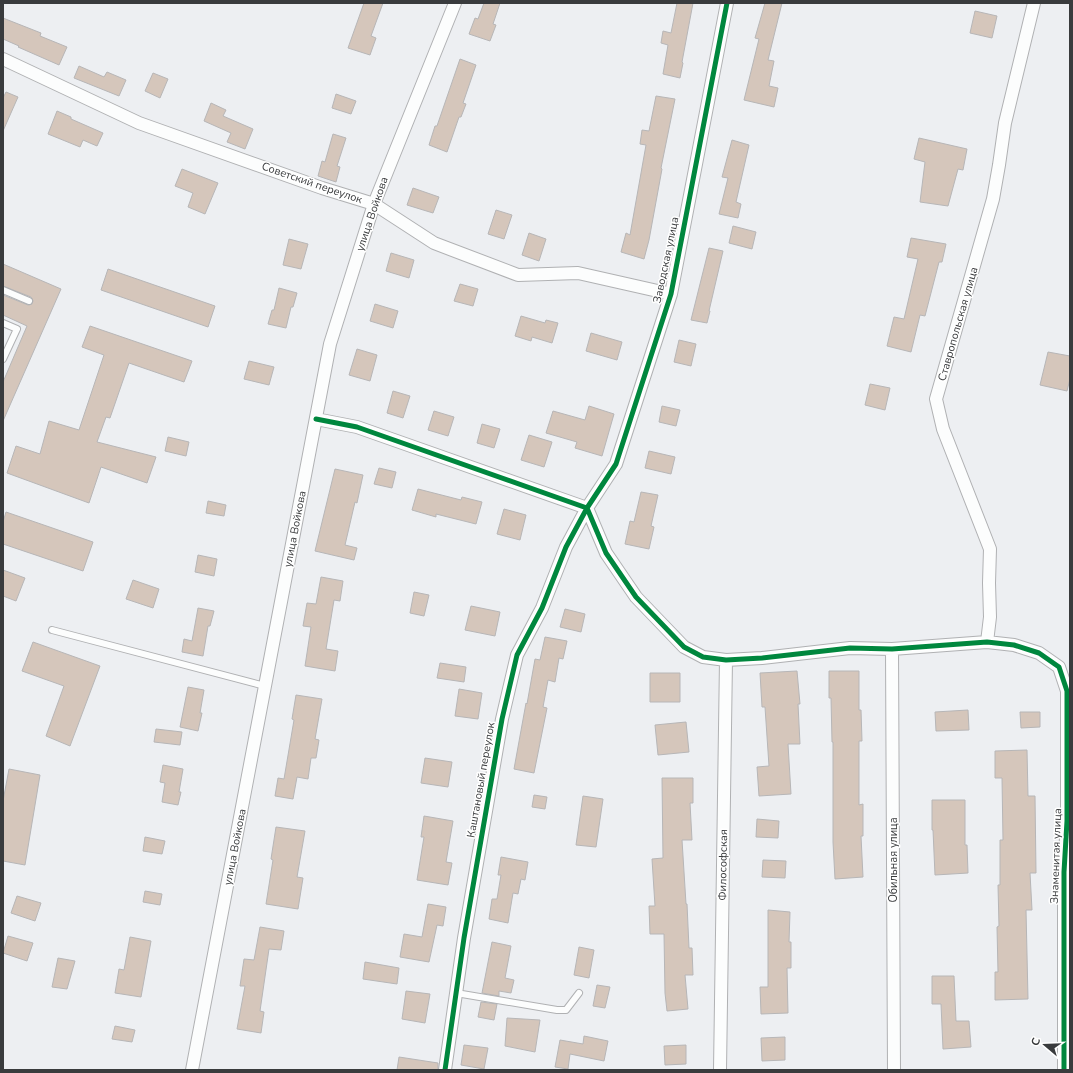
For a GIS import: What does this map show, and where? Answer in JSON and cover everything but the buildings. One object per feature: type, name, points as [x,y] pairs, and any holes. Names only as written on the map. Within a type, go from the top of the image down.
[{"type":"street","name":"улица Войкова","points":[[192,1070],[330,344],[374,204],[455,3]]},
{"type":"street","name":"Заводская улица","points":[[587,508],[616,464],[671,294],[726,3]]},
{"type":"street","name":"Ставропольская улица","points":[[987,642],[990,617],[990,549],[943,429],[936,399],[993,198],[1005,123],[1034,3]]},
{"type":"street","name":"Советский переулок","points":[[3,59],[139,122],[322,188],[374,204],[434,243],[518,275],[578,273],[671,294]]},
{"type":"street","points":[[316,419],[357,427],[587,508]]},
{"type":"street","name":"Знаменитая улица","points":[[587,508],[606,553],[636,596],[684,647],[703,657],[726,660],[762,658],[850,648],[892,649],[987,642],[1014,645],[1039,653],[1059,667],[1066,691],[1067,821],[1064,872],[1064,1070]]},
{"type":"street","name":"Каштановый переулок","points":[[445,1070],[465,930],[502,719],[517,655],[542,608],[566,547],[587,508]]},
{"type":"street","name":"Обильная улица","points":[[892,649],[894,1070]]},
{"type":"street","name":"Философская","points":[[720,1070],[726,660]]},
{"type":"lane","points":[[3,290],[29,301]]},
{"type":"lane","points":[[3,323],[17,329],[3,359]]},
{"type":"lane","points":[[52,630],[265,686]]},
{"type":"lane","points":[[456,993],[556,1010],[566,1010],[579,993]]},
{"type":"cycle path","points":[[445,1070],[464,938],[502,719],[517,655],[542,608],[566,547],[587,508],[616,464],[671,294],[727,3]]},
{"type":"cycle path","points":[[316,419],[357,427],[587,508],[606,553],[636,597],[684,647],[703,657],[726,660],[762,658],[850,648],[892,649],[987,642],[1014,645],[1039,653],[1059,667],[1067,691],[1067,821],[1064,872],[1064,1070]]}]
